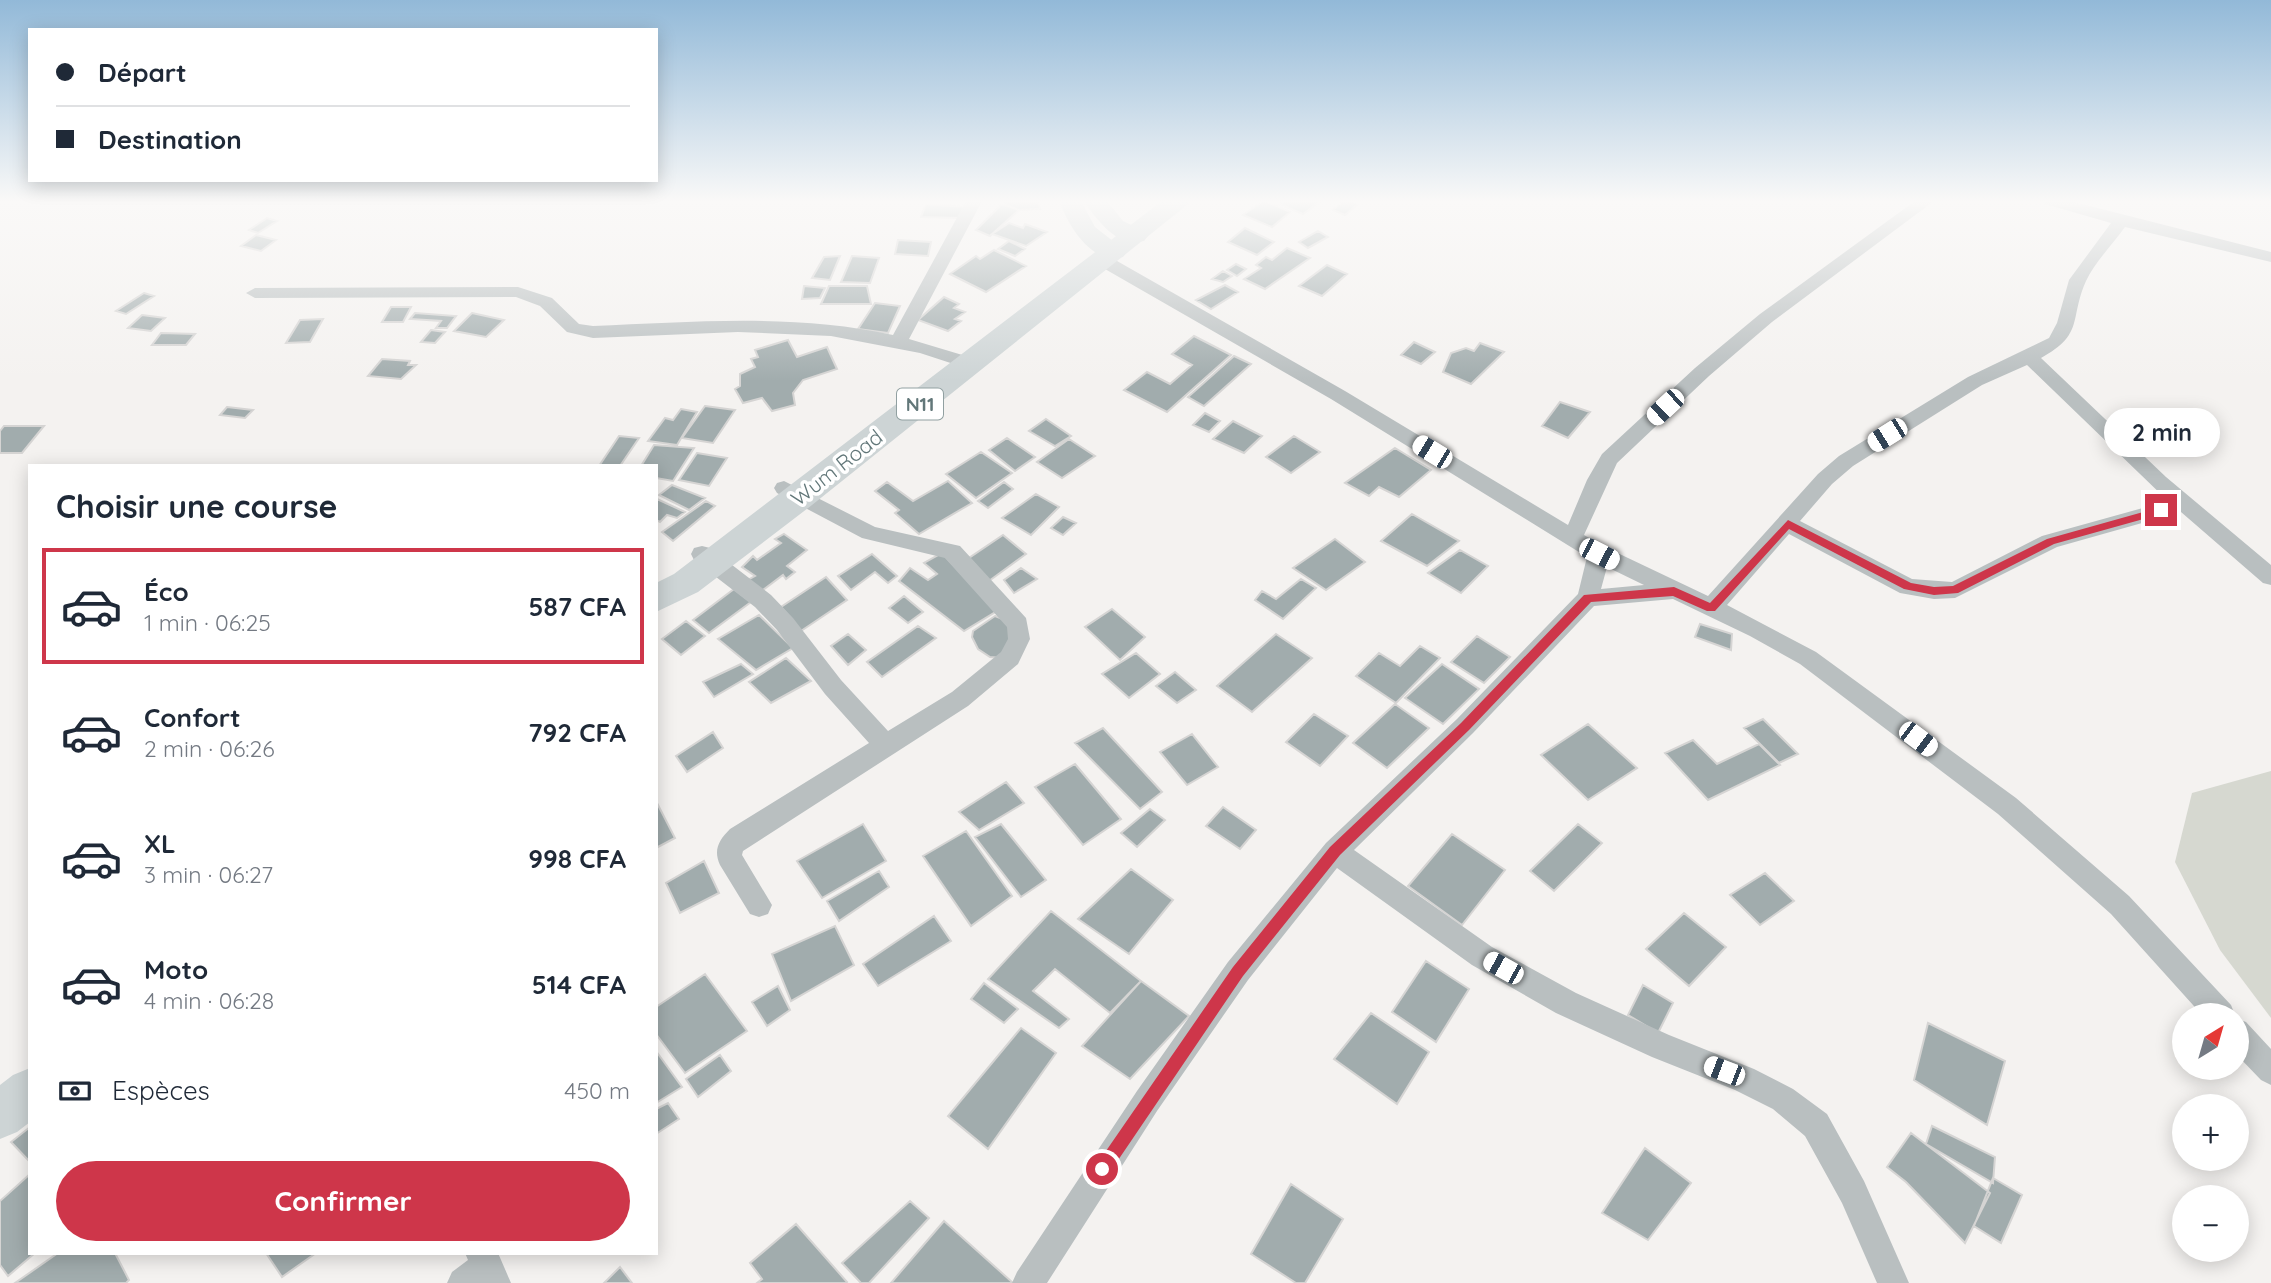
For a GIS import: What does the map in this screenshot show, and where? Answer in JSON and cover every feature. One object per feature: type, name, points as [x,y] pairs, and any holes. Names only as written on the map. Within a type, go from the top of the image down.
[{"type":"highway","name":"Wum Road","points":[[658,597],[686,583],[708,557],[1090,261]]},
{"type":"highway","points":[[0,1115],[28,1094]]},
{"type":"street","points":[[899,340],[942,261]]},
{"type":"street","points":[[1139,261],[1338,395],[1599,554],[1758,630],[1808,658],[2007,806],[2120,905],[2210,1003]]},
{"type":"street","points":[[1573,537],[1609,459],[1702,372],[1766,318],[1844,261]]},
{"type":"street","points":[[1711,608],[1825,479],[1846,461],[1975,381],[2029,358],[2056,342],[2066,323],[2078,280],[2092,261]]},
{"type":"street","points":[[255,293],[517,292],[546,302],[573,328],[593,332],[795,326],[835,329],[899,340],[961,359]]},
{"type":"street","points":[[2029,358],[2185,504],[2271,577]]},
{"type":"street","points":[[759,905],[729,857],[730,846],[738,837],[960,699],[1010,657],[1019,639],[1018,624],[953,552],[869,533],[792,492]]},
{"type":"street","points":[[1788,524],[1908,586],[1934,591],[1955,590],[2050,541],[2185,504]]},
{"type":"street","points":[[1028,1283],[1147,1101],[1238,971],[1335,851],[1465,726],[1588,598],[1599,554]]},
{"type":"street","points":[[708,557],[763,601],[785,624],[833,687],[886,744]]},
{"type":"street","points":[[1588,598],[1674,591]]},
{"type":"street","points":[[1335,851],[1482,956],[1553,997],[1662,1048],[1744,1079],[1783,1098],[1816,1125],[1853,1192],[1893,1283]]},
{"type":"street","points":[[2249,1046],[2271,1070]]},
{"type":"shaded area","points":[[2271,771],[2271,1018],[2220,950],[2175,862],[2192,793]]},
{"type":"building","points":[[822,261],[838,261],[830,280],[812,278]]},
{"type":"building","points":[[850,261],[878,261],[870,283],[841,282]]},
{"type":"building","points":[[969,261],[1016,261],[1026,266],[986,292],[950,274]]},
{"type":"building","points":[[1261,261],[1306,261],[1265,289],[1244,279],[1261,268],[1256,265]]},
{"type":"building","points":[[1236,264],[1246,269],[1237,276],[1227,270]]},
{"type":"building","points":[[1327,265],[1347,274],[1322,296],[1299,286]]},
{"type":"building","points":[[1223,271],[1232,276],[1223,282],[1212,279]]},
{"type":"building","points":[[1225,285],[1238,292],[1211,309],[1196,300]]},
{"type":"building","points":[[804,286],[825,288],[820,298],[802,299]]},
{"type":"building","points":[[829,286],[867,286],[871,304],[821,304]]},
{"type":"building","points":[[144,293],[154,296],[126,314],[116,311]]},
{"type":"building","points":[[944,297],[959,304],[954,308],[965,312],[955,319],[961,321],[948,331],[918,320]]},
{"type":"building","points":[[875,303],[900,306],[888,333],[858,329]]},
{"type":"building","points":[[391,307],[411,307],[403,322],[382,322]]},
{"type":"building","points":[[415,313],[456,316],[447,328],[436,328],[441,321],[410,319]]},
{"type":"building","points":[[472,313],[504,320],[486,337],[454,331]]},
{"type":"building","points":[[142,315],[165,318],[151,331],[128,328]]},
{"type":"building","points":[[323,319],[310,342],[286,343],[300,320]]},
{"type":"building","points":[[431,330],[445,332],[435,343],[421,342]]},
{"type":"building","points":[[161,333],[195,334],[186,345],[152,345]]},
{"type":"building","points":[[1194,336],[1231,355],[1167,412],[1124,390],[1147,372],[1170,384],[1192,365],[1172,354]]},
{"type":"building","points":[[788,340],[797,357],[827,347],[837,369],[803,380],[793,393],[795,405],[772,411],[762,398],[743,403],[735,389],[740,386],[740,374],[755,367],[751,359],[758,357],[755,350]]},
{"type":"building","points":[[1414,342],[1435,352],[1421,364],[1401,355]]},
{"type":"building","points":[[1480,343],[1504,352],[1471,384],[1443,372],[1451,353],[1466,348],[1474,351]]},
{"type":"building","points":[[1234,356],[1251,364],[1204,406],[1188,397]]},
{"type":"building","points":[[382,359],[410,361],[408,365],[416,365],[401,379],[368,376]]},
{"type":"building","points":[[1560,402],[1590,412],[1568,438],[1542,426]]},
{"type":"building","points":[[705,406],[735,410],[713,443],[682,438]]},
{"type":"building","points":[[227,407],[253,410],[245,418],[220,415]]},
{"type":"building","points":[[681,409],[697,412],[677,445],[648,441],[665,418],[673,420]]},
{"type":"building","points":[[1205,413],[1220,421],[1209,432],[1193,425]]},
{"type":"building","points":[[1046,419],[1071,436],[1055,446],[1029,431]]},
{"type":"building","points":[[1233,421],[1262,436],[1244,453],[1213,439]]},
{"type":"building","points":[[4,426],[44,426],[22,453],[0,453],[0,431]]},
{"type":"building","points":[[619,436],[639,438],[621,464],[600,464]]},
{"type":"building","points":[[1294,436],[1320,452],[1291,473],[1266,457]]},
{"type":"building","points":[[1007,438],[1035,457],[1015,471],[989,450]]},
{"type":"building","points":[[1069,439],[1095,456],[1062,478],[1037,462]]},
{"type":"building","points":[[654,445],[694,448],[673,481],[658,478],[658,464],[642,464]]},
{"type":"building","points":[[1395,448],[1431,470],[1399,497],[1379,487],[1369,496],[1345,483]]},
{"type":"building","points":[[981,452],[1012,473],[976,498],[946,474]]},
{"type":"building","points":[[697,453],[727,458],[709,486],[679,480]]},
{"type":"building","points":[[948,481],[972,503],[919,534],[895,513],[899,510],[875,491],[887,482],[913,501]]},
{"type":"building","points":[[1004,482],[1013,489],[988,508],[978,501]]},
{"type":"building","points":[[672,485],[705,498],[689,510],[659,495]]},
{"type":"building","points":[[1036,494],[1059,507],[1031,535],[1002,518]]},
{"type":"building","points":[[658,499],[685,512],[677,518],[667,515],[660,522]]},
{"type":"building","points":[[706,501],[715,506],[673,541],[662,532]]},
{"type":"building","points":[[1412,514],[1459,541],[1427,566],[1381,541]]},
{"type":"building","points":[[1063,517],[1076,523],[1063,535],[1051,528]]},
{"type":"building","points":[[784,534],[807,550],[787,566],[795,572],[786,579],[783,575],[759,593],[746,581],[755,576],[742,567],[753,556],[757,560],[781,543],[775,539]]},
{"type":"building","points":[[1003,535],[1026,554],[989,581],[969,558]]},
{"type":"building","points":[[1335,539],[1365,562],[1326,590],[1293,568]]},
{"type":"building","points":[[1460,550],[1488,566],[1461,593],[1428,573]]},
{"type":"building","points":[[942,553],[997,611],[964,631],[899,581],[910,568],[928,580],[937,574],[924,563]]},
{"type":"building","points":[[872,554],[897,576],[888,583],[875,572],[851,590],[838,576]]},
{"type":"building","points":[[1021,568],[1037,579],[1014,593],[1004,580]]},
{"type":"building","points":[[826,577],[847,600],[801,631],[781,607]]},
{"type":"building","points":[[1301,579],[1316,588],[1283,619],[1255,600],[1262,591],[1276,599]]},
{"type":"building","points":[[734,589],[751,602],[709,633],[693,620]]},
{"type":"building","points":[[904,596],[923,612],[908,623],[889,608]]},
{"type":"building","points":[[1112,609],[1145,637],[1120,660],[1085,627]]},
{"type":"building","points":[[759,615],[793,648],[756,670],[718,639]]},
{"type":"building","points":[[995,616],[1008,621],[1011,643],[1003,658],[990,657],[978,649],[972,637],[973,631]]},
{"type":"building","points":[[686,621],[705,636],[681,655],[662,639]]},
{"type":"building","points":[[1700,624],[1732,634],[1731,650],[1695,637]]},
{"type":"building","points":[[918,626],[936,638],[882,677],[867,662]]},
{"type":"building","points":[[848,634],[866,650],[848,665],[831,646]]},
{"type":"building","points":[[1276,634],[1312,658],[1252,712],[1217,686]]},
{"type":"building","points":[[1477,636],[1510,657],[1484,683],[1451,662]]},
{"type":"building","points":[[1420,646],[1440,658],[1396,703],[1356,676],[1379,653],[1400,666]]},
{"type":"building","points":[[1136,653],[1160,674],[1129,698],[1102,674]]},
{"type":"building","points":[[786,658],[811,681],[771,703],[749,682]]},
{"type":"building","points":[[741,664],[753,674],[714,697],[703,682]]},
{"type":"building","points":[[1442,664],[1479,689],[1443,724],[1405,698]]},
{"type":"building","points":[[1175,672],[1196,690],[1177,703],[1156,686]]},
{"type":"building","points":[[1395,704],[1429,728],[1387,768],[1353,743]]},
{"type":"building","points":[[1314,714],[1348,736],[1320,766],[1286,742]]},
{"type":"building","points":[[1763,719],[1798,754],[1779,763],[1744,728]]},
{"type":"building","points":[[1588,724],[1637,768],[1588,800],[1541,755]]},
{"type":"building","points":[[1103,728],[1162,792],[1140,809],[1075,743]]},
{"type":"building","points":[[713,732],[723,748],[687,772],[676,756]]},
{"type":"building","points":[[1192,734],[1218,767],[1187,785],[1160,752]]},
{"type":"building","points":[[1693,740],[1717,764],[1759,744],[1780,765],[1708,800],[1665,753]]},
{"type":"building","points":[[1075,764],[1121,819],[1083,845],[1035,787]]},
{"type":"building","points":[[1006,782],[1024,803],[979,830],[959,812]]},
{"type":"building","points":[[658,805],[675,838],[658,847]]},
{"type":"building","points":[[1223,807],[1256,830],[1240,849],[1206,826]]},
{"type":"building","points":[[1150,809],[1165,820],[1137,847],[1121,833]]},
{"type":"building","points":[[863,824],[886,861],[822,898],[797,861]]},
{"type":"building","points":[[1001,824],[1046,880],[1021,897],[975,837]]},
{"type":"building","points":[[1578,824],[1602,843],[1554,891],[1530,871]]},
{"type":"building","points":[[966,831],[1012,896],[971,926],[923,856]]},
{"type":"building","points":[[1452,834],[1505,870],[1462,925],[1408,886]]},
{"type":"building","points":[[704,861],[719,893],[680,913],[666,883]]},
{"type":"building","points":[[1131,869],[1173,900],[1129,954],[1078,919]]},
{"type":"building","points":[[879,871],[889,887],[839,921],[827,901]]},
{"type":"building","points":[[1765,873],[1794,901],[1760,925],[1730,895]]},
{"type":"building","points":[[1051,911],[1141,981],[1110,1013],[1055,969],[1033,991],[1069,1019],[1059,1028],[988,979]]},
{"type":"building","points":[[1684,913],[1726,947],[1689,986],[1646,949]]},
{"type":"building","points":[[934,916],[951,941],[878,986],[863,964]]},
{"type":"building","points":[[835,926],[854,965],[791,1001],[772,954]]},
{"type":"building","points":[[1426,961],[1469,989],[1436,1042],[1392,1012]]},
{"type":"building","points":[[705,974],[747,1031],[685,1073],[658,1037],[658,1006]]},
{"type":"building","points":[[1141,981],[1189,1016],[1130,1079],[1082,1046]]},
{"type":"building","points":[[984,983],[1018,1009],[1004,1023],[971,999]]},
{"type":"building","points":[[1643,985],[1673,1003],[1658,1033],[1628,1015]]},
{"type":"building","points":[[778,986],[790,1010],[767,1026],[752,1002]]},
{"type":"building","points":[[1371,1013],[1429,1052],[1397,1104],[1334,1059]]},
{"type":"building","points":[[1928,1023],[2005,1061],[1987,1125],[1914,1080]]},
{"type":"building","points":[[1021,1028],[1056,1053],[988,1149],[948,1116]]},
{"type":"building","points":[[658,1054],[682,1087],[658,1102]]},
{"type":"building","points":[[720,1055],[731,1071],[698,1097],[686,1079]]},
{"type":"building","points":[[668,1103],[679,1119],[658,1133],[658,1108]]},
{"type":"building","points":[[1932,1126],[1995,1157],[1993,1183],[1926,1144]]},
{"type":"building","points":[[28,1129],[28,1160],[11,1142]]},
{"type":"building","points":[[1911,1133],[1990,1193],[1965,1243],[1906,1182],[1887,1167]]},
{"type":"building","points":[[1645,1148],[1691,1183],[1648,1240],[1602,1213]]},
{"type":"building","points":[[28,1176],[28,1255],[33,1255],[8,1276],[0,1265],[0,1201]]},
{"type":"building","points":[[1993,1178],[2022,1195],[2001,1243],[1974,1226]]},
{"type":"building","points":[[1291,1184],[1343,1219],[1305,1283],[1296,1283],[1251,1254]]},
{"type":"building","points":[[910,1201],[929,1218],[869,1283],[861,1283],[842,1263]]},
{"type":"building","points":[[944,1221],[1012,1282],[891,1283]]},
{"type":"building","points":[[796,1224],[846,1283],[757,1283],[762,1279],[750,1263]]},
{"type":"building","points":[[55,1255],[116,1255],[129,1280],[126,1283],[15,1283]]},
{"type":"building","points":[[267,1255],[313,1255],[282,1277]]},
{"type":"building","points":[[620,1267],[632,1283],[604,1283]]},
{"type":"route","points":[[1102,1169],[1238,971],[1335,851],[1465,726],[1588,598],[1674,591],[1711,608],[1788,524],[1908,586],[1934,591],[1955,590],[2050,541],[2161,510]]}]
